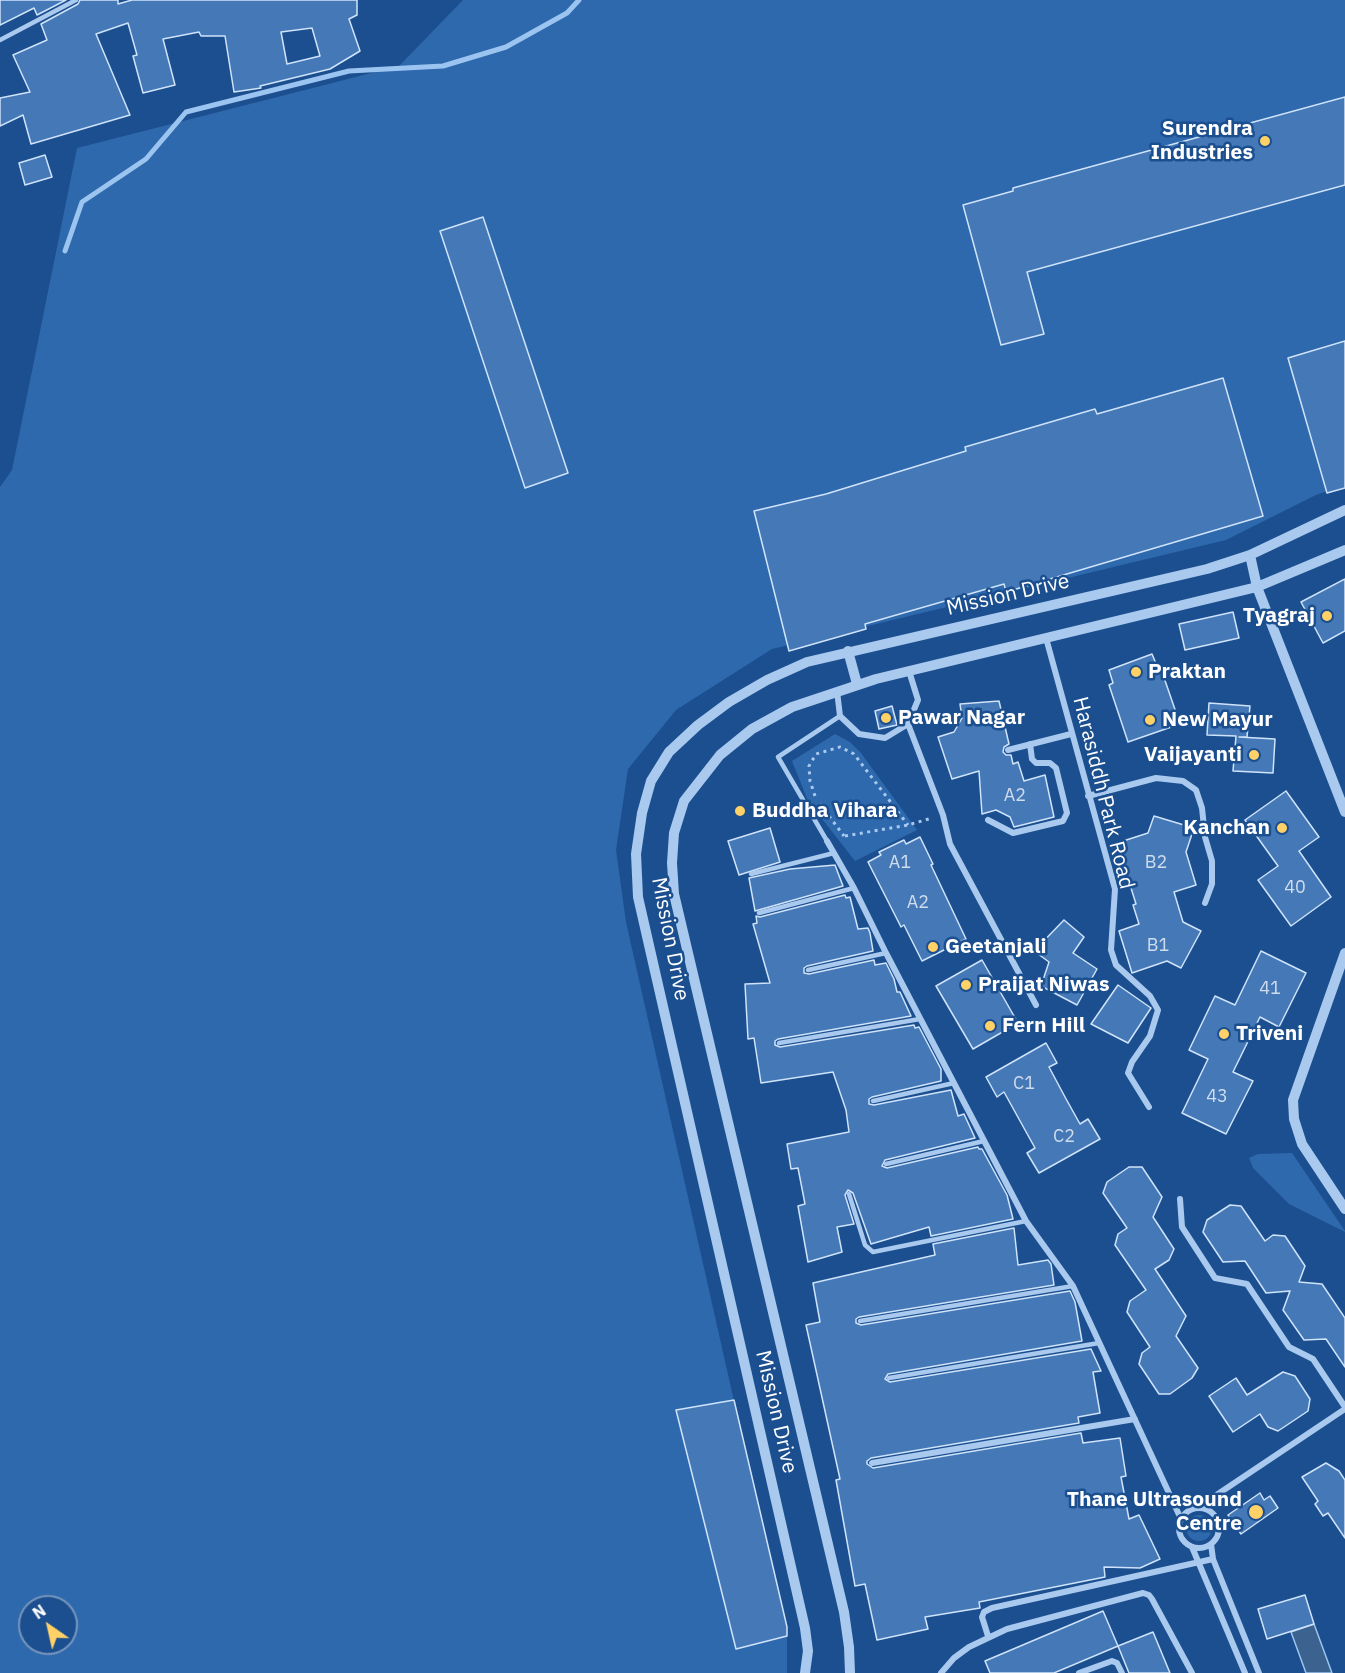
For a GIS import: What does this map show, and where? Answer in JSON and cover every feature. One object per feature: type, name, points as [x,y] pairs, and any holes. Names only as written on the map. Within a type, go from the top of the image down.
[{"type":"street","name":"Mission Drive","points":[[805,1673],[808,1651],[805,1628],[638,897],[636,854],[642,813],[651,782],[669,752],[706,719],[729,702],[767,680],[807,662],[1207,569],[1250,555],[1345,510]]},
{"type":"street","name":"Mission Drive","points":[[850,1673],[844,1612],[674,894],[672,863],[674,832],[684,801],[720,755],[752,729],[778,714],[837,691],[909,671],[1257,586],[1345,550]]},
{"type":"street","points":[[1250,555],[1257,586],[1345,812]]},
{"type":"street","name":"Harasiddh Park Road","points":[[1046,638],[1115,889],[1111,950],[1116,966],[1150,996],[1158,1010],[1150,1036],[1132,1062],[1128,1073],[1149,1107]]},
{"type":"street","points":[[848,651],[857,684]]},
{"type":"street","points":[[837,691],[840,716],[859,734],[885,738],[908,724],[918,700],[909,671]]},
{"type":"street","points":[[908,724],[943,816],[950,844],[1036,1005]]},
{"type":"street","points":[[1008,750],[1071,734]]},
{"type":"street","points":[[988,820],[1013,833],[1063,821],[1067,813],[1056,768],[1050,763],[1036,763],[1032,759],[1030,744]]},
{"type":"street","points":[[1088,796],[1156,778],[1184,781],[1196,790],[1202,808],[1205,837],[1212,861],[1212,884],[1205,903]]},
{"type":"street","points":[[827,841],[854,888],[1026,1221],[1073,1286],[1181,1519],[1180,1532],[1186,1543],[1199,1548],[1211,1544],[1219,1533],[1218,1520],[1209,1510],[1190,1509],[1181,1519]]},
{"type":"street","points":[[1345,953],[1293,1100],[1294,1119],[1302,1144],[1345,1209]]},
{"type":"street","points":[[1180,1199],[1182,1227],[1215,1278],[1247,1284],[1289,1347],[1313,1359],[1345,1408],[1197,1508]]},
{"type":"street","points":[[872,1463],[1135,1419]]},
{"type":"street","points":[[1211,1544],[1213,1559],[1259,1673]]},
{"type":"street","points":[[1192,1546],[1245,1673]]},
{"type":"street","points":[[988,1636],[982,1617],[984,1612],[992,1608],[1213,1559]]},
{"type":"street","points":[[941,1673],[954,1658],[988,1636],[1143,1593],[1152,1599],[1192,1673]]},
{"type":"street","points":[[1078,1673],[1112,1661],[1117,1663],[1122,1673]]},
{"type":"lane","points":[[0,40],[76,0]]},
{"type":"lane","points":[[827,841],[778,757],[840,716]]},
{"type":"lane","points":[[751,874],[834,853]]},
{"type":"lane","points":[[759,913],[854,888]]},
{"type":"lane","points":[[808,969],[886,952]]},
{"type":"lane","points":[[779,1043],[921,1019]]},
{"type":"lane","points":[[873,1101],[954,1083]]},
{"type":"lane","points":[[886,1164],[984,1141]]},
{"type":"lane","points":[[849,1194],[866,1245],[873,1252],[1026,1221]]},
{"type":"lane","points":[[860,1321],[1073,1286]]},
{"type":"lane","points":[[889,1378],[1099,1343]]},
{"type":"path","points":[[844,836],[816,799],[810,781],[809,766],[816,754],[840,747],[854,754],[908,825]]},
{"type":"path","points":[[827,841],[943,816]]},
{"type":"shaded area","points":[[463,0],[1345,0],[1345,485],[1316,495],[1226,540],[772,649],[676,710],[628,769],[616,850],[626,922],[787,1636],[787,1673],[0,1673],[0,487],[12,470],[77,148],[399,66]]},
{"type":"shaded area","points":[[835,734],[850,742],[861,753],[917,830],[855,861],[808,801],[792,761]]},
{"type":"shaded area","points":[[1292,1153],[1345,1232],[1289,1204],[1253,1168],[1249,1158],[1258,1154]]},
{"type":"shaded area","points":[[1199,1515],[1209,1518],[1212,1528],[1209,1538],[1199,1541],[1189,1538],[1186,1528],[1189,1518]]},
{"type":"shaded area","points":[[1314,1624],[1332,1673],[1306,1673],[1291,1632]]},
{"type":"building","points":[[0,0],[66,0],[37,15],[34,8],[0,25]]},
{"type":"building","points":[[80,0],[118,0],[118,4],[132,0],[357,0],[357,15],[349,19],[360,51],[330,69],[260,86],[261,88],[234,92],[225,36],[201,36],[199,32],[163,39],[175,85],[143,93],[133,56],[137,55],[128,23],[96,34],[130,115],[31,144],[23,115],[0,126],[0,98],[30,92],[13,55],[47,40],[41,24],[78,4]],"holes":[[[312,28],[320,56],[287,64],[281,32]]]},
{"type":"building","name":"Surendra Industries","points":[[1345,97],[1345,185],[1027,272],[1044,334],[1001,345],[963,205],[1013,191],[1013,188]]},
{"type":"building","points":[[45,155],[52,177],[25,185],[19,163]]},
{"type":"building","points":[[483,217],[568,473],[525,488],[440,231]]},
{"type":"building","points":[[1345,341],[1345,488],[1327,493],[1288,358]]},
{"type":"building","points":[[1223,378],[1263,516],[1006,592],[1004,584],[865,624],[866,629],[789,651],[754,511],[826,494],[966,451],[965,447],[1095,409],[1097,414]]},
{"type":"building","name":"Tyagraj","points":[[1345,579],[1345,631],[1323,643],[1301,602]]},
{"type":"building","points":[[1233,612],[1239,638],[1185,650],[1179,624]]},
{"type":"building","points":[[1152,654],[1157,666],[1160,666],[1180,724],[1128,742],[1109,685],[1113,683],[1109,670]]},
{"type":"building","points":[[999,701],[1009,744],[1004,747],[1003,752],[1011,755],[1013,764],[1018,762],[1024,781],[1045,775],[1054,817],[1014,827],[1010,817],[996,810],[982,814],[979,771],[952,779],[938,737],[954,732],[962,718],[960,704]]},
{"type":"building","points":[[1209,703],[1250,706],[1247,737],[1239,737],[1275,739],[1273,773],[1233,771],[1236,736],[1207,735]]},
{"type":"building","name":"Pawar Nagar","points":[[892,706],[897,725],[879,729],[875,711]]},
{"type":"building","points":[[1286,791],[1319,837],[1299,851],[1331,897],[1291,926],[1258,880],[1278,866],[1245,820]]},
{"type":"building","points":[[1154,816],[1194,828],[1186,852],[1196,885],[1174,892],[1183,922],[1201,931],[1181,968],[1167,961],[1132,973],[1119,931],[1139,924],[1133,905],[1136,904],[1117,843],[1148,833]]},
{"type":"building","points":[[770,828],[780,862],[739,875],[728,841]]},
{"type":"building","points":[[920,837],[966,939],[922,961],[904,925],[901,927],[868,862],[881,855],[879,852],[904,840],[906,844]]},
{"type":"building","points":[[835,865],[843,886],[755,911],[749,878],[790,869]]},
{"type":"building","points":[[845,895],[846,898],[850,897],[858,929],[868,928],[873,951],[807,966],[804,968],[804,973],[809,974],[874,960],[875,965],[886,963],[894,979],[897,992],[900,992],[911,1016],[778,1039],[775,1045],[780,1047],[914,1025],[915,1028],[919,1027],[941,1069],[941,1081],[872,1097],[869,1099],[869,1104],[874,1105],[951,1090],[958,1116],[964,1114],[975,1138],[885,1160],[882,1166],[887,1168],[978,1147],[982,1149],[1007,1195],[1013,1219],[931,1236],[929,1227],[871,1244],[853,1193],[848,1190],[845,1195],[854,1224],[837,1227],[842,1252],[808,1262],[798,1206],[805,1204],[798,1168],[791,1169],[787,1144],[849,1132],[846,1110],[833,1072],[761,1083],[754,1038],[748,1039],[745,984],[770,983],[753,924],[757,923],[756,916],[760,917]]},
{"type":"building","points":[[1064,920],[1084,937],[1073,953],[1097,969],[1077,1005],[1041,986],[1049,962],[1034,951]]},
{"type":"building","points":[[1261,951],[1306,973],[1279,1027],[1260,1017],[1233,1072],[1253,1081],[1226,1134],[1182,1113],[1208,1059],[1189,1050],[1215,996],[1235,1005]]},
{"type":"building","points":[[982,960],[1018,1023],[973,1049],[936,986]]},
{"type":"building","points":[[1118,985],[1151,1008],[1128,1043],[1091,1024]]},
{"type":"building","points":[[1046,1043],[1057,1063],[1049,1067],[1080,1124],[1088,1119],[1100,1139],[1039,1173],[1027,1153],[1035,1148],[1004,1092],[997,1097],[986,1077]]},
{"type":"building","points":[[1129,1167],[1142,1167],[1162,1197],[1153,1217],[1174,1249],[1169,1260],[1155,1269],[1186,1316],[1176,1336],[1198,1368],[1192,1378],[1170,1394],[1159,1394],[1139,1364],[1142,1353],[1150,1347],[1127,1312],[1130,1301],[1146,1290],[1115,1245],[1118,1234],[1127,1228],[1103,1193],[1107,1182]]},
{"type":"building","points":[[1230,1205],[1241,1206],[1265,1241],[1273,1235],[1285,1236],[1305,1266],[1299,1282],[1322,1284],[1345,1318],[1345,1367],[1326,1339],[1304,1340],[1283,1310],[1290,1291],[1266,1293],[1245,1261],[1223,1262],[1203,1232],[1207,1220]]},
{"type":"building","points":[[1014,1228],[1018,1265],[1048,1260],[1051,1264],[1054,1285],[859,1317],[856,1323],[861,1325],[1070,1291],[1075,1302],[1082,1341],[888,1374],[885,1379],[890,1382],[1091,1349],[1101,1371],[1093,1372],[1100,1413],[1078,1417],[1079,1423],[871,1458],[867,1464],[873,1468],[1081,1433],[1083,1443],[1120,1438],[1126,1476],[1121,1477],[1129,1519],[1139,1515],[1160,1559],[1140,1568],[1104,1567],[1105,1577],[979,1602],[980,1608],[925,1617],[928,1629],[877,1640],[865,1584],[855,1586],[836,1480],[840,1479],[806,1325],[820,1322],[813,1283],[935,1255],[933,1244]]},
{"type":"building","points":[[1283,1372],[1295,1376],[1310,1399],[1308,1411],[1278,1431],[1268,1427],[1260,1414],[1233,1432],[1209,1396],[1236,1378],[1247,1395]]},
{"type":"building","points":[[734,1400],[787,1627],[787,1636],[736,1649],[676,1410]]},
{"type":"building","points":[[1326,1463],[1339,1471],[1345,1480],[1345,1538],[1328,1513],[1323,1516],[1315,1504],[1318,1501],[1302,1477]]},
{"type":"building","points":[[1260,1493],[1264,1500],[1270,1496],[1278,1508],[1241,1534],[1228,1515]]},
{"type":"building","points":[[1305,1595],[1314,1624],[1267,1639],[1258,1609]]},
{"type":"building","points":[[1103,1611],[1118,1646],[1054,1673],[990,1673],[985,1661]]},
{"type":"building","points":[[1153,1632],[1170,1673],[1129,1673],[1118,1646]]},
{"type":"waterway","points":[[65,251],[82,202],[146,159],[186,112],[349,71],[443,66],[506,47],[567,13],[579,0]]},
{"type":"place","name":"Surendra Industries","points":[[1265,141]]},
{"type":"place","name":"Tyagraj","points":[[1327,616]]},
{"type":"place","name":"Praktan","points":[[1136,672]]},
{"type":"place","name":"Pawar Nagar","points":[[886,718]]},
{"type":"place","name":"New Mayur","points":[[1150,720]]},
{"type":"place","name":"Vaijayanti","points":[[1254,755]]},
{"type":"place","name":"Buddha Vihara","points":[[740,811]]},
{"type":"place","name":"Kanchan","points":[[1282,828]]},
{"type":"place","name":"Geetanjali","points":[[933,947]]},
{"type":"place","name":"Praijat Niwas","points":[[966,985]]},
{"type":"place","name":"Fern Hill","points":[[990,1026]]},
{"type":"place","name":"Triveni","points":[[1224,1034]]},
{"type":"place","name":"Thane Ultrasound Centre","points":[[1256,1512]]}]
